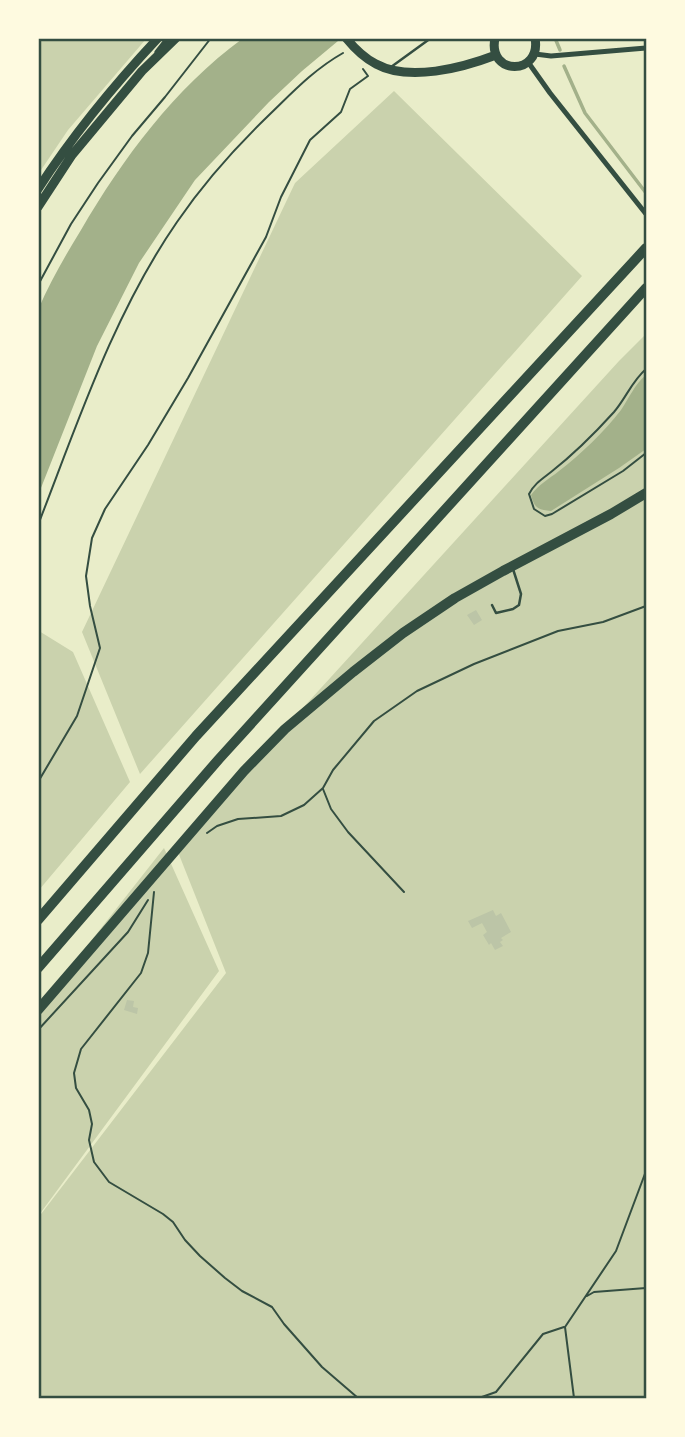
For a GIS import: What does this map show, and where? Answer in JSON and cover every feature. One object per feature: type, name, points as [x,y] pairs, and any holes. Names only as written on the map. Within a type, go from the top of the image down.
[{"type":"highway","points":[[38,920],[196,736],[644,251]]},
{"type":"highway","points":[[38,968],[219,759],[646,288]]},
{"type":"highway","points":[[38,1010],[244,771],[285,729],[403,633],[455,598],[646,493]]},
{"type":"main road","points":[[38,189],[61,154],[129,69],[158,38]]},
{"type":"main road","points":[[38,207],[72,155],[142,71],[176,38]]},
{"type":"main road","points":[[495,38],[496,55],[510,66],[528,62],[535,54],[535,38]]},
{"type":"main road","points":[[349,41],[366,58],[388,69],[404,72],[456,67],[496,55]]},
{"type":"street","points":[[142,71],[168,38]]},
{"type":"street","points":[[535,54],[551,57],[646,48]]},
{"type":"street","points":[[528,62],[646,214]]},
{"type":"lane","points":[[388,69],[431,38]]},
{"type":"lane","points":[[492,605],[496,613],[519,605],[521,594],[512,566]]},
{"type":"path","points":[[38,285],[71,224],[98,183],[211,38]]},
{"type":"path","points":[[38,525],[107,349],[138,287],[176,222],[216,170],[258,125],[349,41]]},
{"type":"path","points":[[38,782],[77,716],[100,648],[86,576],[92,538],[106,509],[188,378],[267,237],[281,197],[310,140],[341,111],[351,89],[368,76],[363,69],[366,58]]},
{"type":"path","points":[[646,369],[638,376],[616,410],[591,436],[533,486],[528,494],[534,509],[545,516],[552,514],[623,471],[646,453]]},
{"type":"path","points":[[207,832],[238,819],[281,816],[304,805],[323,788],[333,770],[374,721],[417,691],[474,664],[558,632],[603,622],[646,606]]},
{"type":"path","points":[[323,788],[331,808],[348,832],[404,892]]},
{"type":"path","points":[[38,1030],[128,932],[154,892],[148,953],[141,974],[81,1049],[74,1073],[76,1088],[89,1110],[92,1124],[89,1140],[94,1162],[109,1182],[173,1222],[185,1240],[225,1278],[242,1291],[272,1307],[322,1367],[358,1398]]},
{"type":"path","points":[[479,1398],[496,1392],[543,1334],[565,1327],[617,1251],[646,1171]]},
{"type":"path","points":[[586,1296],[594,1292],[646,1288]]},
{"type":"path","points":[[565,1327],[574,1398]]},
{"type":"shaded area","points":[[39,38],[146,39],[68,130],[39,173]]},
{"type":"shaded area","points":[[336,38],[338,41],[269,102],[195,180],[139,263],[97,346],[39,493],[38,310],[97,203],[133,151],[194,79],[242,39]]},
{"type":"shaded area","points":[[394,91],[582,276],[140,774],[82,632],[295,183]]},
{"type":"shaded area","points":[[646,334],[646,1398],[39,1398],[38,1218],[226,973],[176,847]]},
{"type":"shaded area","points":[[646,375],[646,449],[551,511],[538,508],[531,495],[534,491],[600,434]]},
{"type":"shaded area","points":[[39,631],[73,652],[130,782],[39,890]]},
{"type":"shaded area","points":[[164,848],[219,971],[39,1215],[39,1007]]},
{"type":"building","points":[[476,610],[482,620],[474,625],[467,615]]},
{"type":"building","points":[[493,910],[496,916],[501,913],[511,932],[501,938],[503,946],[495,950],[483,935],[487,932],[482,923],[472,928],[468,921]]},
{"type":"building","points":[[127,1000],[134,1001],[133,1007],[138,1008],[137,1014],[124,1010]]},
{"type":"waterway","points":[[555,38],[560,50]]},
{"type":"waterway","points":[[564,66],[585,113],[646,193]]}]
